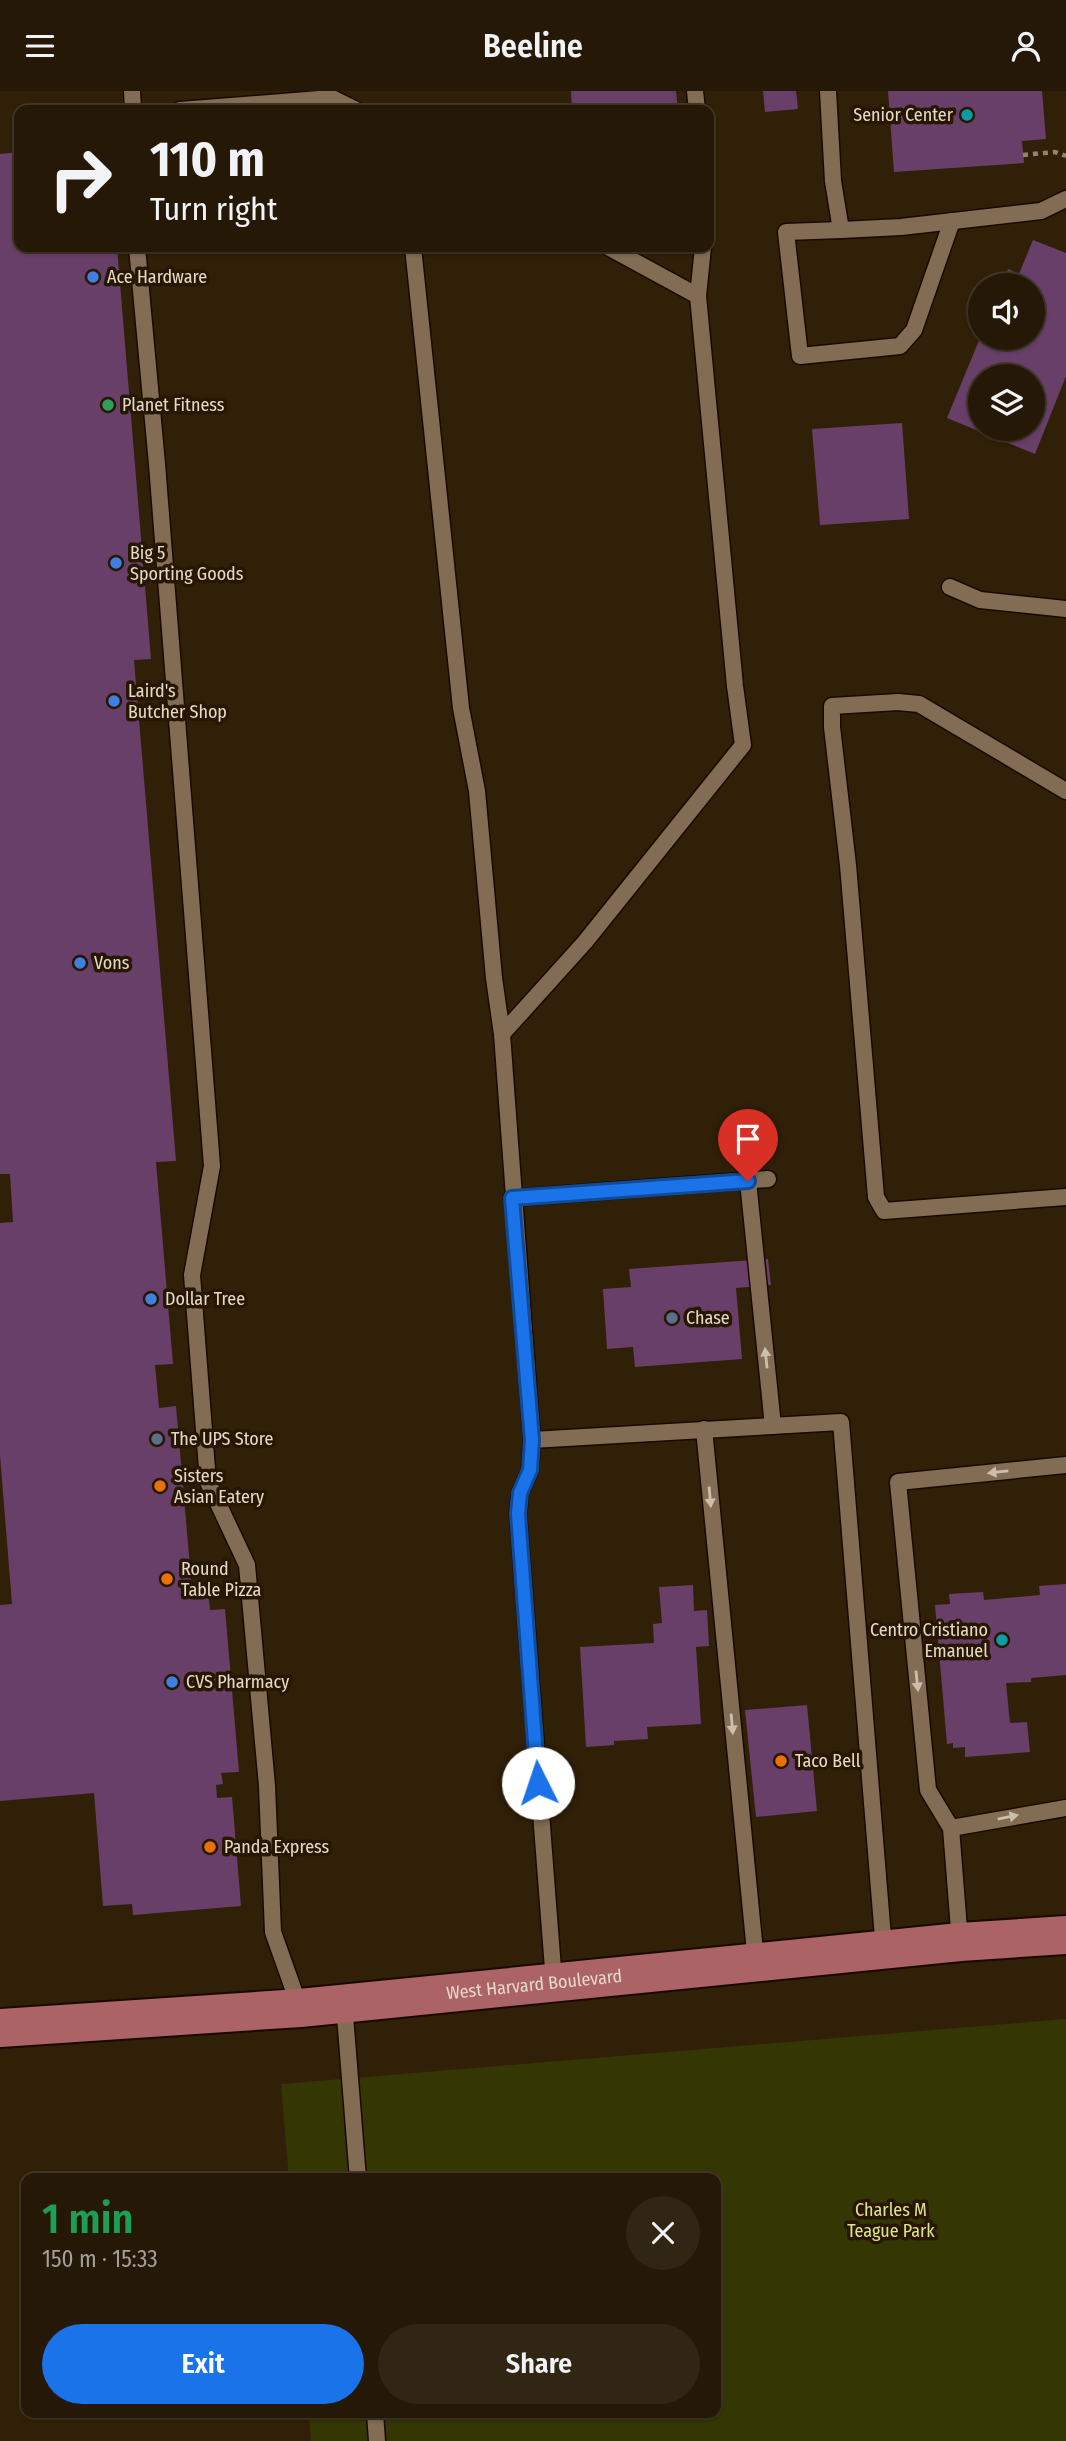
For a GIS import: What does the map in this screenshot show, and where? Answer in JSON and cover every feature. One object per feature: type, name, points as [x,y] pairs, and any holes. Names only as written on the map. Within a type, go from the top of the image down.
[{"type":"main road","name":"West Harvard Boulevard","points":[[0,2028],[300,2008],[960,1942],[1066,1935]]},
{"type":"lane","points":[[828,91],[833,181],[841,230]]},
{"type":"lane","points":[[243,105],[332,98],[346,105]]},
{"type":"lane","points":[[952,221],[914,330],[900,347],[800,356],[786,232],[901,227],[952,221],[1041,211],[1066,199]]},
{"type":"lane","points":[[137,252],[158,476],[212,1166],[192,1275],[208,1482],[247,1565],[267,1786],[273,1932],[300,2008]]},
{"type":"lane","points":[[414,252],[461,708],[477,791],[494,978],[502,1034],[512,1198],[532,1440],[530,1470],[520,1493],[518,1514],[554,1982]]},
{"type":"lane","points":[[617,252],[698,296]]},
{"type":"lane","points":[[502,1034],[585,942],[743,745],[698,296],[702,252]]},
{"type":"lane","points":[[950,587],[980,600],[1066,610]]},
{"type":"lane","points":[[1066,791],[919,704],[898,702],[832,706],[876,1196],[884,1211],[1066,1198]]},
{"type":"lane","points":[[512,1198],[768,1179]]},
{"type":"lane","points":[[748,1181],[773,1426]]},
{"type":"lane","points":[[532,1440],[841,1422],[884,1950]]},
{"type":"lane","points":[[704,1429],[756,1962]]},
{"type":"lane","points":[[960,1942],[951,1828],[928,1790],[898,1482],[1066,1465]]},
{"type":"lane","points":[[951,1828],[1066,1808]]},
{"type":"lane","points":[[344,2003],[358,2173]]},
{"type":"lane","points":[[375,2418],[377,2441]]},
{"type":"path","points":[[1023,155],[1055,152],[1066,156]]},
{"type":"green space","name":"Charles M Teague Park","points":[[1066,2019],[1066,2441],[311,2441],[309,2418],[721,2418],[721,2173],[288,2173],[281,2084]]},
{"type":"building","points":[[571,91],[676,91],[677,105],[572,105]]},
{"type":"building","points":[[763,91],[796,91],[798,109],[765,112]]},
{"type":"building","name":"Senior Center","points":[[888,91],[1042,91],[1046,139],[1022,141],[1024,163],[894,172]]},
{"type":"building","points":[[14,153],[14,252],[117,252],[151,659],[134,660],[176,1161],[156,1162],[173,1364],[155,1365],[159,1408],[176,1406],[192,1590],[208,1589],[210,1610],[225,1609],[239,1772],[221,1773],[223,1784],[216,1785],[217,1798],[232,1797],[241,1906],[133,1915],[132,1904],[103,1906],[94,1793],[0,1801],[0,1605],[12,1604],[0,1455],[0,1223],[13,1222],[10,1174],[0,1174],[0,154]]},
{"type":"building","points":[[1033,240],[1066,253],[1066,376],[1045,429],[1045,364],[969,364],[975,350],[1045,350],[1045,273],[1019,273]]},
{"type":"building","points":[[968,367],[968,427],[947,418]]},
{"type":"building","points":[[902,423],[909,519],[820,525],[812,429]]},
{"type":"building","points":[[1003,441],[1040,441],[1035,454]]},
{"type":"building","name":"Chase","points":[[768,1259],[771,1285],[736,1288],[742,1359],[635,1367],[633,1347],[607,1349],[603,1289],[631,1287],[629,1269]]},
{"type":"building","name":"Centro Cristiano Emanuel","points":[[1066,1584],[1066,1675],[1031,1678],[1031,1682],[1006,1683],[1010,1723],[1027,1722],[1030,1752],[965,1757],[965,1747],[953,1748],[953,1743],[947,1744],[935,1605],[950,1604],[949,1594],[983,1592],[984,1600],[1040,1595],[1039,1586]]},
{"type":"building","points":[[693,1585],[694,1611],[707,1610],[709,1646],[696,1647],[701,1724],[647,1727],[648,1739],[614,1741],[614,1745],[586,1747],[580,1647],[654,1643],[653,1624],[662,1623],[659,1587]]},
{"type":"building","name":"Taco Bell","points":[[807,1705],[817,1811],[756,1817],[745,1710]]},
{"type":"place","name":"Senior Center","points":[[967,115]]},
{"type":"place","name":"Ace Hardware","points":[[93,277]]},
{"type":"place","name":"Planet Fitness","points":[[108,405]]},
{"type":"place","name":"Big 5 Sporting Goods","points":[[116,563]]},
{"type":"place","name":"Laird's Butcher Shop","points":[[114,701]]},
{"type":"place","name":"Vons","points":[[80,963]]},
{"type":"place","name":"Dollar Tree","points":[[151,1299]]},
{"type":"place","name":"Chase","points":[[672,1318]]},
{"type":"place","name":"The UPS Store","points":[[157,1439]]},
{"type":"place","name":"Sisters Asian Eatery","points":[[160,1486]]},
{"type":"place","name":"Round Table Pizza","points":[[167,1579]]},
{"type":"place","name":"Centro Cristiano Emanuel","points":[[1002,1640]]},
{"type":"place","name":"CVS Pharmacy","points":[[172,1682]]},
{"type":"place","name":"Taco Bell","points":[[781,1761]]},
{"type":"place","name":"Panda Express","points":[[210,1847]]},
{"type":"route","points":[[538,1783],[518,1514],[520,1493],[530,1470],[531,1417],[512,1198],[748,1181]]}]
